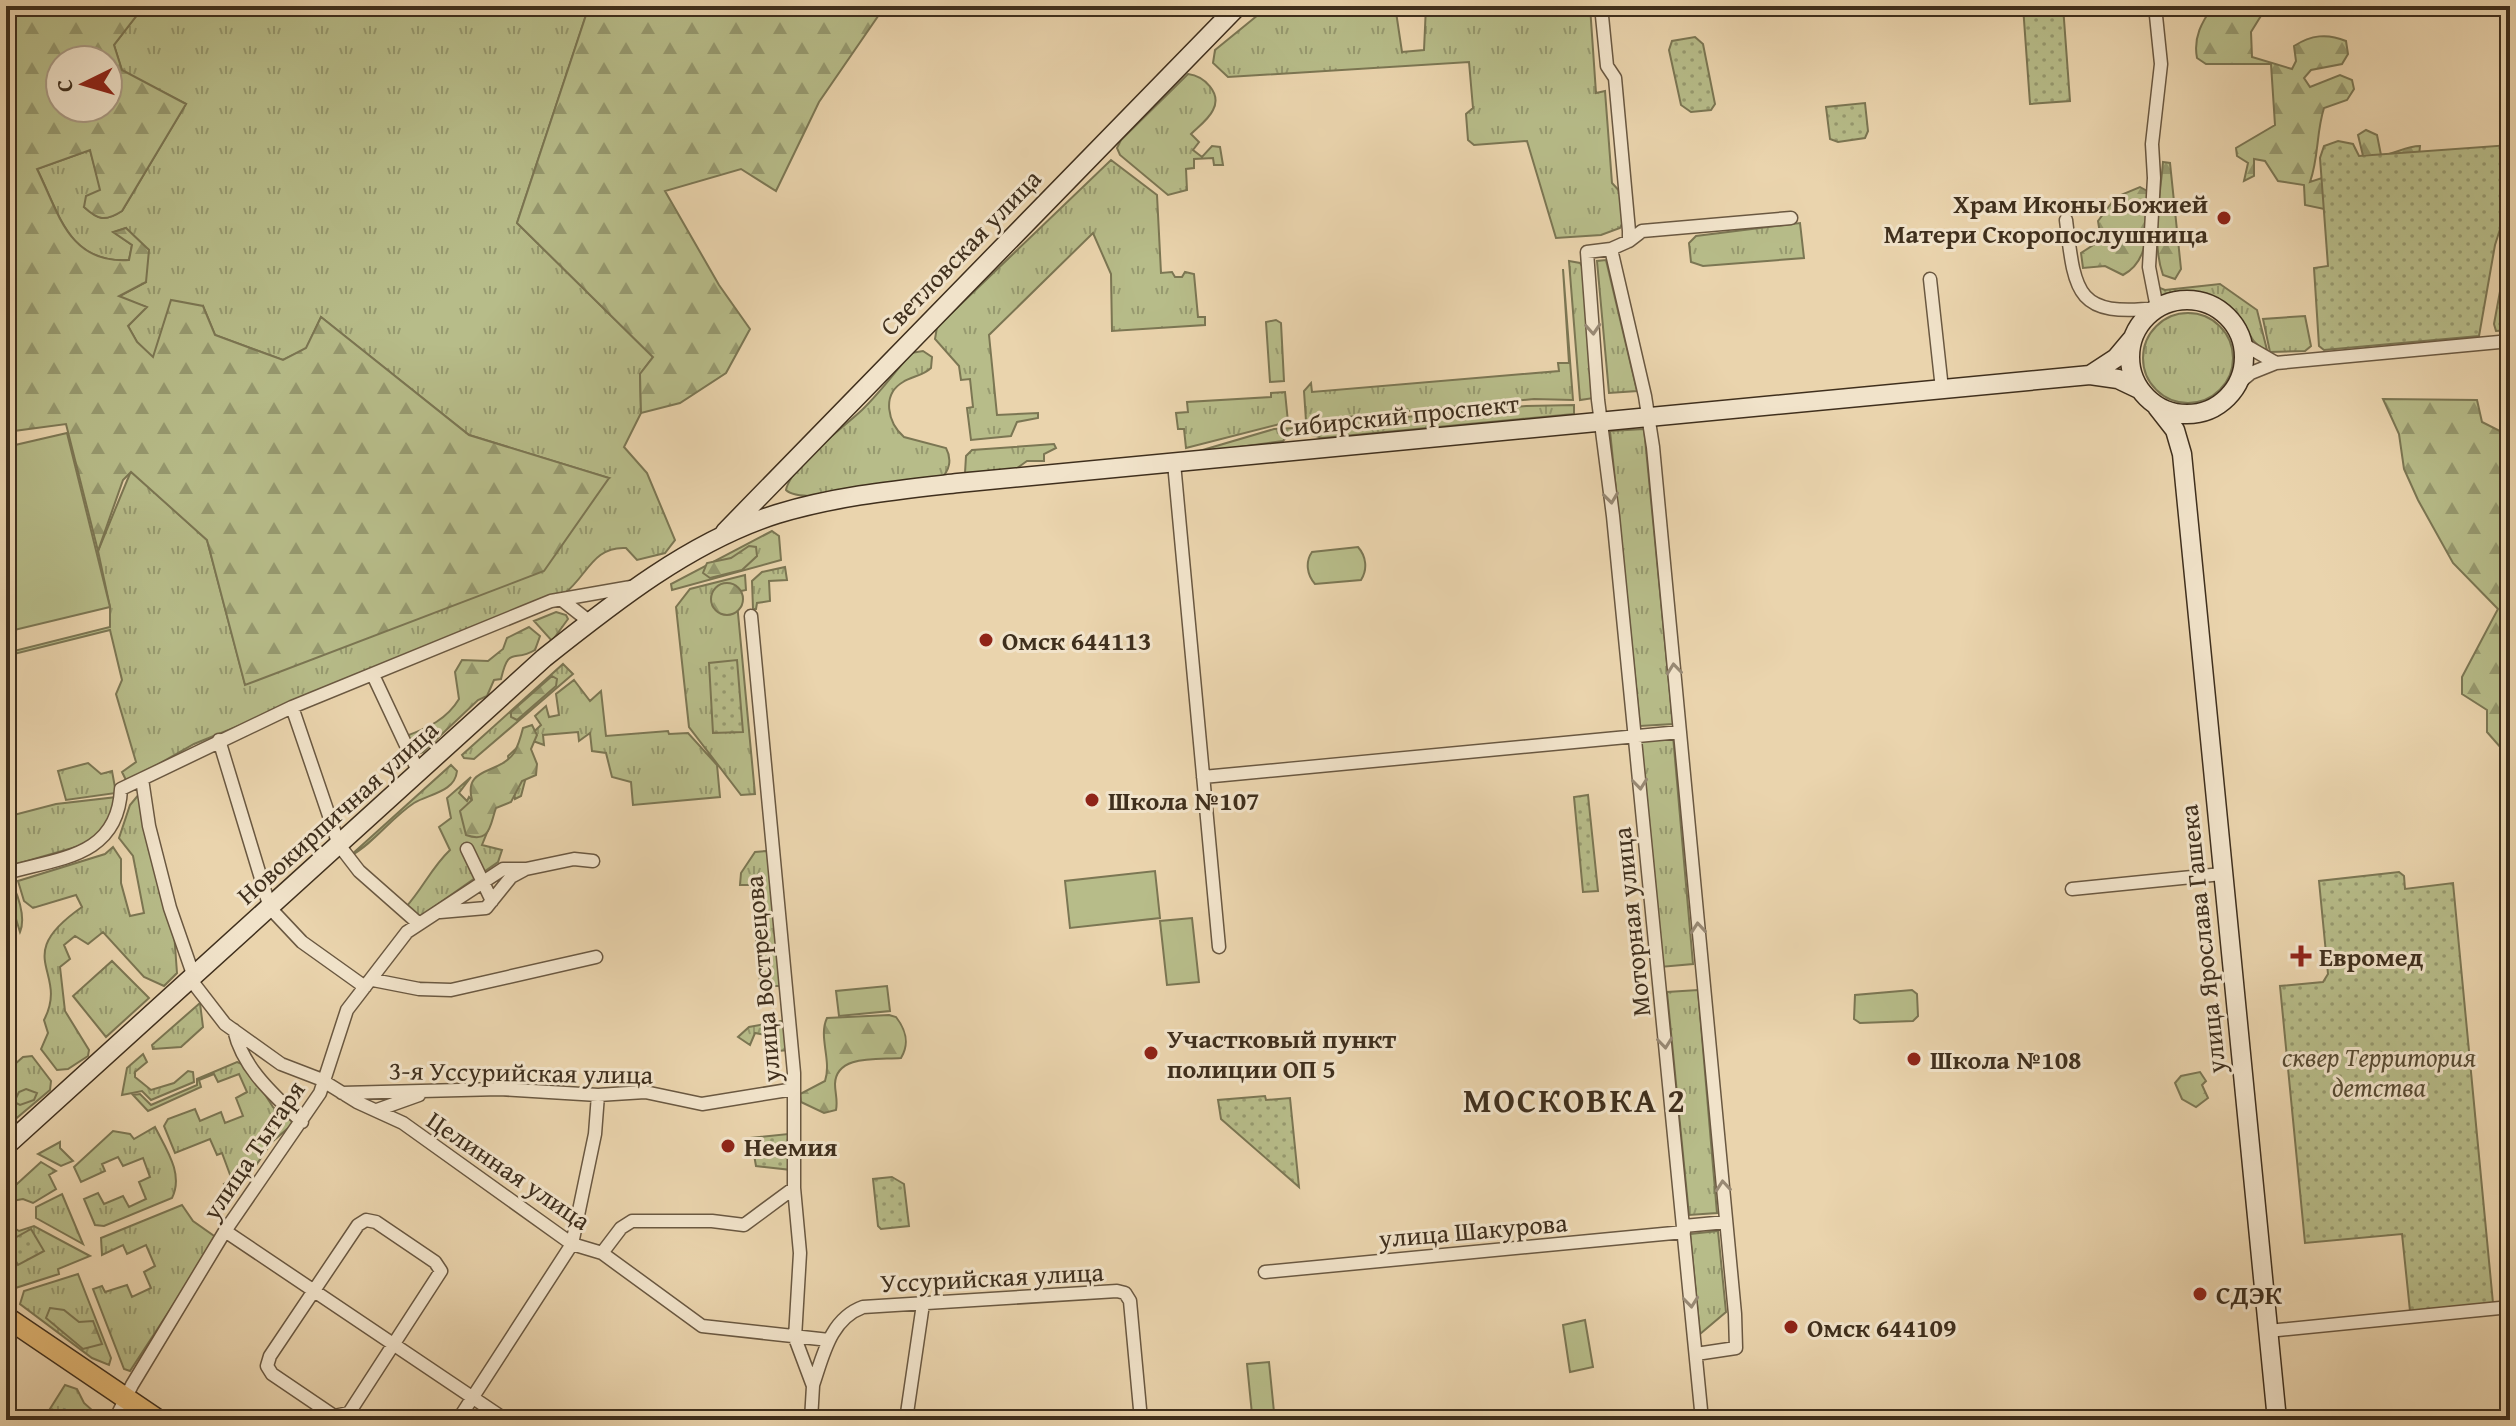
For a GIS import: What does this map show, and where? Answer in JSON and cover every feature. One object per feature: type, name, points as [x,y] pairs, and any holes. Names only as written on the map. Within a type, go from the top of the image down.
[{"type":"main road","name":"Светловская улица","points":[[720,537],[1238,6]]},
{"type":"main road","points":[[2090,375],[2116,358],[2144,319],[2157,308],[2191,300],[2207,303],[2223,312],[2235,326],[2243,344],[2243,374],[2219,405],[2201,414],[2184,438],[2182,454]]},
{"type":"main road","points":[[2132,339],[2132,367],[2139,389]]},
{"type":"main road","name":"Сибирский проспект","points":[[720,537],[775,515],[873,493],[1601,420],[2090,375]]},
{"type":"main road","points":[[2090,375],[2118,379],[2139,389],[2175,430],[2182,454]]},
{"type":"main road","points":[[2157,407],[2170,412],[2201,414]]},
{"type":"main road","name":"улица Ярослава Гашека","points":[[2182,454],[2277,1420]]},
{"type":"main road","name":"Новокирпичная улица","points":[[6,1146],[534,666],[590,622],[720,537]]},
{"type":"main road","points":[[6,1317],[158,1420]]},
{"type":"street","points":[[1601,6],[1607,66],[1615,78],[1629,241]]},
{"type":"street","points":[[2066,220],[2075,277],[2090,303],[2099,308],[2128,311],[2157,308],[2149,267],[2154,178],[2152,144],[2161,64],[2155,6]]},
{"type":"street","points":[[1696,1354],[1736,1348],[1648,416],[1611,249],[1642,231],[1791,218]]},
{"type":"street","name":"Моторная улица","points":[[1611,249],[1587,252],[1601,420],[1702,1420]]},
{"type":"street","points":[[1930,279],[1942,389]]},
{"type":"street","points":[[2239,383],[2251,373],[2276,363],[2510,341]]},
{"type":"street","points":[[2243,344],[2276,363]]},
{"type":"street","points":[[1174,463],[1219,947]]},
{"type":"street","points":[[6,873],[96,845],[114,823],[120,807],[121,789],[292,707],[524,612],[562,600],[644,585]]},
{"type":"street","points":[[562,600],[590,622]]},
{"type":"street","name":"улица Вострецова","points":[[751,616],[794,1089],[794,1188],[800,1242],[795,1338]]},
{"type":"street","points":[[373,675],[419,773]]},
{"type":"street","points":[[292,707],[339,845],[359,871],[418,923]]},
{"type":"street","points":[[1203,777],[1680,732]]},
{"type":"street","points":[[219,740],[270,908],[302,942],[369,984],[451,990],[596,957]]},
{"type":"street","name":"Целинная улица","points":[[142,779],[149,826],[170,908],[193,978],[216,1015],[234,1030],[281,1064],[403,1123],[572,1244],[602,1253],[702,1326],[829,1340]]},
{"type":"street","points":[[467,849],[492,901]]},
{"type":"street","name":"улица Тытаря","points":[[115,1420],[125,1398],[225,1231],[302,1122],[324,1083],[347,1010],[418,923],[503,869],[526,869],[574,859],[593,861]]},
{"type":"street","name":"улица Тытаря","points":[[433,913],[451,909],[480,910],[492,901],[511,877],[526,869]]},
{"type":"street","points":[[2072,889],[2222,874]]},
{"type":"street","points":[[234,1030],[240,1048],[264,1087],[302,1122]]},
{"type":"street","name":"3-я Уссурийская улица","points":[[342,1093],[500,1089],[598,1095],[645,1092],[710,1104],[794,1089]]},
{"type":"street","points":[[377,1110],[426,1092]]},
{"type":"street","points":[[458,1420],[572,1244],[595,1134],[598,1095]]},
{"type":"street","points":[[602,1253],[626,1223],[712,1221],[744,1225],[794,1188]]},
{"type":"street","points":[[366,1220],[376,1222],[435,1262],[441,1271],[349,1413],[334,1416],[272,1374],[267,1366],[270,1356],[314,1291],[358,1225],[366,1220]]},
{"type":"street","name":"улица Шакурова","points":[[1265,1272],[1684,1229],[1726,1222]]},
{"type":"street","points":[[225,1231],[506,1420]]},
{"type":"street","name":"Уссурийская улица","points":[[813,1386],[829,1340],[856,1310],[1125,1293],[1130,1301],[1141,1420]]},
{"type":"street","points":[[906,1420],[923,1304]]},
{"type":"street","points":[[2268,1331],[2510,1307]]},
{"type":"street","points":[[795,1338],[813,1386],[811,1420]]},
{"type":"green space","points":[[6,6],[17,6],[6,102]]},
{"type":"green space","points":[[17,6],[144,6],[115,44],[44,44],[44,124],[124,124],[124,71],[186,104],[122,211],[102,218],[84,207],[86,196],[100,190],[90,150],[37,169],[60,219],[79,245],[92,254],[129,260],[132,245],[113,232],[126,228],[149,250],[146,282],[119,296],[147,307],[128,326],[137,342],[153,357],[171,300],[203,306],[215,335],[283,360],[306,348],[321,317],[469,435],[609,478],[544,571],[245,685],[207,540],[131,472],[123,480],[98,551],[66,424],[6,432],[6,102]]},
{"type":"green space","points":[[144,6],[589,6],[517,223],[653,357],[640,374],[641,413],[624,447],[647,473],[675,540],[665,553],[637,560],[626,548],[606,552],[591,563],[565,593],[194,744],[127,782],[122,772],[136,762],[116,694],[122,680],[110,630],[6,656],[6,653],[110,627],[110,607],[98,551],[131,471],[207,540],[245,684],[609,478],[469,435],[321,317],[306,349],[283,360],[215,335],[203,306],[153,358],[137,342],[128,326],[146,307],[118,297],[146,282],[126,228],[114,232],[132,245],[129,260],[92,254],[69,233],[37,169],[90,150],[101,190],[84,207],[102,218],[122,211],[186,104],[124,72],[124,44],[115,44]]},
{"type":"green space","points":[[589,6],[885,6],[819,102],[776,191],[741,169],[665,191],[719,285],[750,329],[726,373],[680,403],[641,413],[640,374],[653,357],[517,223]]},
{"type":"green space","points":[[1269,6],[1413,6],[1396,12],[1402,52],[1424,50],[1426,6],[1590,6],[1596,93],[1605,91],[1612,183],[1623,195],[1626,216],[1620,228],[1601,235],[1556,238],[1527,141],[1474,145],[1468,140],[1466,114],[1473,108],[1469,62],[1228,77],[1213,63],[1215,50]]},
{"type":"green space","points":[[2023,6],[2063,6],[2070,101],[2030,104]]},
{"type":"green space","points":[[2213,6],[2232,11],[2267,6],[2251,32],[2252,57],[2292,69],[2296,61],[2294,46],[2300,42],[2326,36],[2346,41],[2348,54],[2342,64],[2311,70],[2304,78],[2310,87],[2340,75],[2352,80],[2354,89],[2347,100],[2324,108],[2310,182],[2365,164],[2358,135],[2366,130],[2377,135],[2381,155],[2420,146],[2419,156],[2329,210],[2305,205],[2304,185],[2278,181],[2265,161],[2254,159],[2254,176],[2244,181],[2248,163],[2237,156],[2236,148],[2275,125],[2271,64],[2206,64],[2197,58],[2199,30]]},
{"type":"green space","points":[[1695,37],[1703,44],[1715,104],[1711,110],[1691,112],[1681,105],[1669,50],[1672,41]]},
{"type":"green space","points":[[1188,74],[1210,86],[1215,97],[1211,113],[1191,134],[1199,142],[1193,150],[1202,157],[1212,146],[1220,147],[1223,165],[1214,165],[1213,158],[1194,159],[1194,168],[1186,169],[1187,190],[1168,195],[1120,155],[1117,148],[1121,140]]},
{"type":"green space","points":[[1865,103],[1868,131],[1865,138],[1838,142],[1830,139],[1826,107]]},
{"type":"green space","points":[[2338,141],[2353,144],[2359,156],[2510,145],[2510,198],[2495,245],[2479,336],[2324,350],[2319,346],[2314,268],[2328,266],[2320,158],[2324,146]]},
{"type":"green space","points":[[1111,160],[1157,195],[1161,273],[1172,272],[1175,277],[1182,277],[1185,272],[1194,274],[1198,317],[1205,317],[1205,325],[1112,331],[1111,274],[1093,233],[989,335],[997,415],[1038,413],[1038,418],[1017,422],[1011,436],[971,440],[967,408],[973,407],[970,379],[961,380],[959,366],[935,339],[937,327]]},
{"type":"green space","points":[[2163,162],[2170,163],[2181,269],[2175,279],[2163,275],[2159,262],[2157,219]]},
{"type":"green space","points":[[2140,187],[2149,192],[2146,239],[2139,260],[2123,275],[2105,266],[2083,268],[2081,253],[2101,240],[2098,221],[2116,197]]},
{"type":"green space","points":[[1800,223],[1804,258],[1703,266],[1691,262],[1689,243],[1696,236]]},
{"type":"green space","points":[[2510,237],[2510,330],[2496,331],[2494,324]]},
{"type":"green space","points":[[1606,260],[1637,391],[1609,393],[1597,261]]},
{"type":"green space","points":[[1569,261],[1580,263],[1584,269],[1594,398],[1580,400]]},
{"type":"green space","points":[[1563,269],[1573,400],[1534,399],[1306,421],[1304,391],[1311,383],[1312,392],[1559,371],[1558,363],[1569,363]]},
{"type":"green space","points":[[2220,284],[2257,310],[2267,350],[2254,342],[2243,322],[2227,305],[2195,295],[2161,300],[2155,286],[2165,290]]},
{"type":"green space","points":[[2179,313],[2197,313],[2213,320],[2226,333],[2233,349],[2233,367],[2226,383],[2213,396],[2197,403],[2179,403],[2163,396],[2150,383],[2143,367],[2143,349],[2150,333],[2163,320]]},
{"type":"green space","points":[[2305,316],[2311,346],[2305,351],[2270,352],[2263,319]]},
{"type":"green space","points":[[1276,320],[1281,323],[1284,381],[1270,382],[1266,322]]},
{"type":"green space","points":[[923,351],[932,357],[931,368],[896,388],[889,401],[889,409],[894,424],[904,437],[946,448],[949,465],[943,476],[883,489],[834,495],[796,495],[786,490],[807,459],[869,403],[911,353]]},
{"type":"green space","points":[[1285,392],[1288,422],[1186,448],[1184,429],[1178,429],[1176,413],[1188,412],[1187,402],[1271,397],[1271,393]]},
{"type":"green space","points":[[2383,399],[2477,400],[2482,422],[2510,436],[2510,747],[2501,748],[2487,732],[2487,710],[2462,694],[2462,677],[2498,609],[2453,563],[2418,500],[2404,469],[2399,434]]},
{"type":"green space","points":[[1574,405],[1574,414],[1322,438],[1312,435],[1306,426],[1526,406]]},
{"type":"green space","points":[[1294,428],[1283,441],[1189,454],[1274,429]]},
{"type":"green space","points":[[1644,429],[1673,724],[1640,726],[1610,431]]},
{"type":"green space","points":[[67,433],[110,607],[6,632],[6,440],[13,438],[15,445]]},
{"type":"green space","points":[[1054,444],[1056,448],[1044,454],[1044,461],[1027,461],[1013,471],[965,473],[966,456],[972,450]]},
{"type":"green space","points":[[772,531],[779,536],[781,560],[672,590],[671,584]]},
{"type":"green space","points":[[749,546],[756,547],[757,556],[742,570],[710,578],[703,573],[707,563],[731,558]]},
{"type":"green space","points":[[1358,547],[1365,563],[1361,580],[1315,584],[1308,568],[1312,552]]},
{"type":"green space","points":[[785,567],[787,580],[769,581],[770,601],[757,603],[756,609],[753,609],[752,581],[762,572]]},
{"type":"green space","points":[[745,575],[746,590],[736,592],[755,794],[741,795],[689,727],[676,607],[690,589]]},
{"type":"green space","points":[[727,583],[738,588],[743,599],[738,610],[727,615],[716,610],[711,599],[716,588]]},
{"type":"green space","points":[[556,612],[566,615],[568,619],[552,641],[534,621]]},
{"type":"green space","points":[[529,627],[540,636],[535,650],[509,658],[501,679],[494,680],[487,696],[478,700],[423,752],[414,755],[406,736],[436,722],[454,706],[459,699],[455,672],[462,660],[488,661],[503,649],[507,638]]},
{"type":"green space","points":[[737,660],[743,732],[713,733],[709,663]]},
{"type":"green space","points":[[563,664],[573,674],[474,759],[464,758],[462,755]]},
{"type":"green space","points":[[552,676],[557,679],[556,686],[517,720],[511,717],[511,712]]},
{"type":"green space","points":[[574,680],[590,701],[601,691],[606,736],[668,731],[669,734],[688,733],[717,765],[720,797],[633,805],[631,782],[612,777],[606,753],[592,751],[590,733],[579,741],[578,732],[543,735],[544,745],[533,741],[524,750],[526,777],[521,796],[515,799],[508,756],[541,725],[535,716],[546,706],[549,717],[559,715],[556,694]]},
{"type":"green space","points":[[532,725],[537,735],[531,749],[537,764],[536,775],[522,781],[511,802],[496,808],[485,835],[466,835],[460,811],[472,800],[473,781],[508,760],[514,753],[523,728]]},
{"type":"green space","points":[[1673,736],[1693,964],[1660,967],[1639,739]]},
{"type":"green space","points":[[88,763],[101,774],[112,771],[116,793],[66,800],[58,771]]},
{"type":"green space","points":[[451,765],[457,771],[452,784],[414,803],[350,856]]},
{"type":"green space","points":[[471,777],[459,793],[467,801],[469,797],[488,816],[488,830],[482,845],[502,850],[498,862],[418,918],[406,907],[450,850],[439,827],[451,818],[447,798]]},
{"type":"green space","points":[[140,793],[174,932],[177,973],[164,986],[144,977],[103,932],[88,944],[75,936],[64,945],[70,959],[60,967],[65,1011],[89,1050],[88,1056],[68,1069],[57,1070],[41,1049],[48,1033],[44,1020],[51,988],[45,952],[49,939],[60,924],[82,907],[76,895],[33,908],[24,901],[18,881],[105,854],[113,847],[121,859],[121,883],[130,916],[144,913],[133,856],[119,838],[130,805]]},
{"type":"green space","points":[[1588,795],[1598,891],[1583,892],[1574,797]]},
{"type":"green space","points":[[117,797],[109,825],[90,843],[6,867],[6,817],[56,804]]},
{"type":"green space","points":[[766,851],[771,856],[782,986],[767,986],[760,982],[751,885],[740,885],[741,873],[755,852]]},
{"type":"green space","points":[[1155,871],[1160,918],[1070,928],[1065,881]]},
{"type":"green space","name":"сквер Территория детства","points":[[2399,872],[2404,876],[2405,889],[2453,883],[2493,1303],[2410,1311],[2402,1234],[2305,1243],[2280,986],[2323,982],[2328,974],[2319,881]]},
{"type":"green space","points":[[8,880],[20,904],[20,932],[13,909],[6,910]]},
{"type":"green space","points":[[1192,918],[1199,982],[1167,985],[1160,921]]},
{"type":"green space","points":[[112,961],[149,998],[106,1037],[73,996]]},
{"type":"green space","points":[[887,986],[890,1011],[839,1016],[836,991]]},
{"type":"green space","points":[[1698,990],[1717,1213],[1689,1215],[1667,992]]},
{"type":"green space","points":[[1912,990],[1917,994],[1918,1016],[1913,1021],[1860,1023],[1854,1019],[1855,995]]},
{"type":"green space","points":[[200,1003],[203,1027],[181,1047],[153,1049],[152,1045]]},
{"type":"green space","points":[[896,1017],[904,1032],[906,1042],[901,1058],[860,1060],[843,1068],[837,1074],[835,1084],[836,1110],[824,1113],[801,1102],[800,1094],[825,1081],[824,1033],[827,1018]]},
{"type":"green space","points":[[787,1020],[789,1050],[766,1052],[765,1035],[755,1033],[750,1045],[738,1037],[749,1027]]},
{"type":"green space","points":[[143,1054],[147,1062],[135,1072],[135,1077],[151,1090],[174,1083],[188,1071],[193,1072],[194,1082],[151,1100],[142,1091],[122,1095],[127,1068]]},
{"type":"green space","points":[[32,1056],[51,1081],[50,1090],[6,1127],[6,1072],[23,1057]]},
{"type":"green space","points":[[237,1062],[247,1066],[273,1107],[294,1123],[272,1142],[235,1196],[231,1196],[224,1184],[232,1180],[222,1153],[217,1155],[210,1139],[175,1153],[164,1126],[168,1119],[195,1109],[200,1121],[221,1112],[225,1123],[243,1116],[236,1098],[247,1092],[239,1074],[218,1082],[214,1074],[199,1080],[201,1087],[148,1111],[133,1095],[140,1094],[151,1105],[197,1085],[197,1079]]},
{"type":"green space","points":[[2200,1072],[2206,1081],[2202,1085],[2208,1098],[2196,1107],[2182,1099],[2175,1083],[2181,1076]]},
{"type":"green space","points":[[26,1089],[37,1093],[34,1100],[20,1105],[14,1102],[19,1092]]},
{"type":"green space","points":[[1265,1096],[1266,1100],[1290,1098],[1299,1187],[1221,1119],[1218,1100]]},
{"type":"green space","points":[[155,1127],[175,1171],[172,1198],[104,1226],[95,1225],[84,1199],[98,1193],[104,1204],[123,1196],[129,1207],[146,1199],[139,1182],[150,1177],[143,1158],[123,1166],[118,1157],[102,1164],[105,1171],[81,1182],[74,1167],[113,1131],[130,1134],[134,1139]]},
{"type":"green space","points":[[788,1134],[792,1170],[756,1166],[751,1138]]},
{"type":"green space","points":[[60,1142],[60,1148],[73,1161],[61,1166],[38,1154]]},
{"type":"green space","points":[[41,1162],[56,1171],[49,1175],[56,1189],[33,1203],[23,1199],[12,1201],[6,1217],[6,1194]]},
{"type":"green space","points":[[892,1177],[904,1184],[909,1226],[881,1229],[878,1226],[873,1179]]},
{"type":"green space","points":[[62,1194],[83,1244],[36,1218],[36,1207]]},
{"type":"green space","points":[[182,1205],[193,1221],[217,1238],[130,1371],[124,1369],[93,1289],[102,1286],[105,1292],[127,1285],[132,1297],[151,1288],[144,1272],[155,1266],[146,1245],[127,1254],[123,1245],[102,1255],[101,1238]]},
{"type":"green space","points":[[8,1224],[19,1231],[34,1226],[90,1256],[58,1269],[59,1274],[6,1291]]},
{"type":"green space","points":[[31,1229],[44,1251],[18,1265],[6,1243]]},
{"type":"green space","points":[[1718,1231],[1726,1312],[1700,1334],[1690,1234]]},
{"type":"green space","points":[[78,1274],[111,1358],[109,1365],[92,1358],[20,1304],[24,1291]]},
{"type":"green space","points":[[50,1308],[64,1310],[79,1322],[93,1321],[102,1344],[83,1349],[46,1318]]},
{"type":"green space","points":[[1585,1320],[1593,1367],[1570,1372],[1563,1325]]},
{"type":"green space","points":[[1269,1362],[1274,1412],[1252,1414],[1247,1364]]},
{"type":"green space","points":[[65,1385],[77,1389],[84,1403],[103,1420],[63,1420],[63,1415],[58,1420],[43,1420]]},
{"type":"waterway","points":[[65,1410],[67,1420]]},
{"type":"place","name":"Храм Иконы Божией Матери Скоропослушница","points":[[2224,218]]},
{"type":"place","name":"Омск 644113","points":[[986,640]]},
{"type":"place","name":"Школа №107","points":[[1092,800]]},
{"type":"place","name":"Евромед","points":[[2301,956]]},
{"type":"place","name":"Участковый пункт полиции ОП 5","points":[[1151,1053]]},
{"type":"place","name":"Школа №108","points":[[1914,1059]]},
{"type":"place","name":"Неемия","points":[[728,1146]]},
{"type":"place","name":"СДЭК","points":[[2200,1294]]},
{"type":"place","name":"Омск 644109","points":[[1791,1327]]},
{"type":"district","name":"МОСКОВКА 2","points":[[1575,1099]]}]
